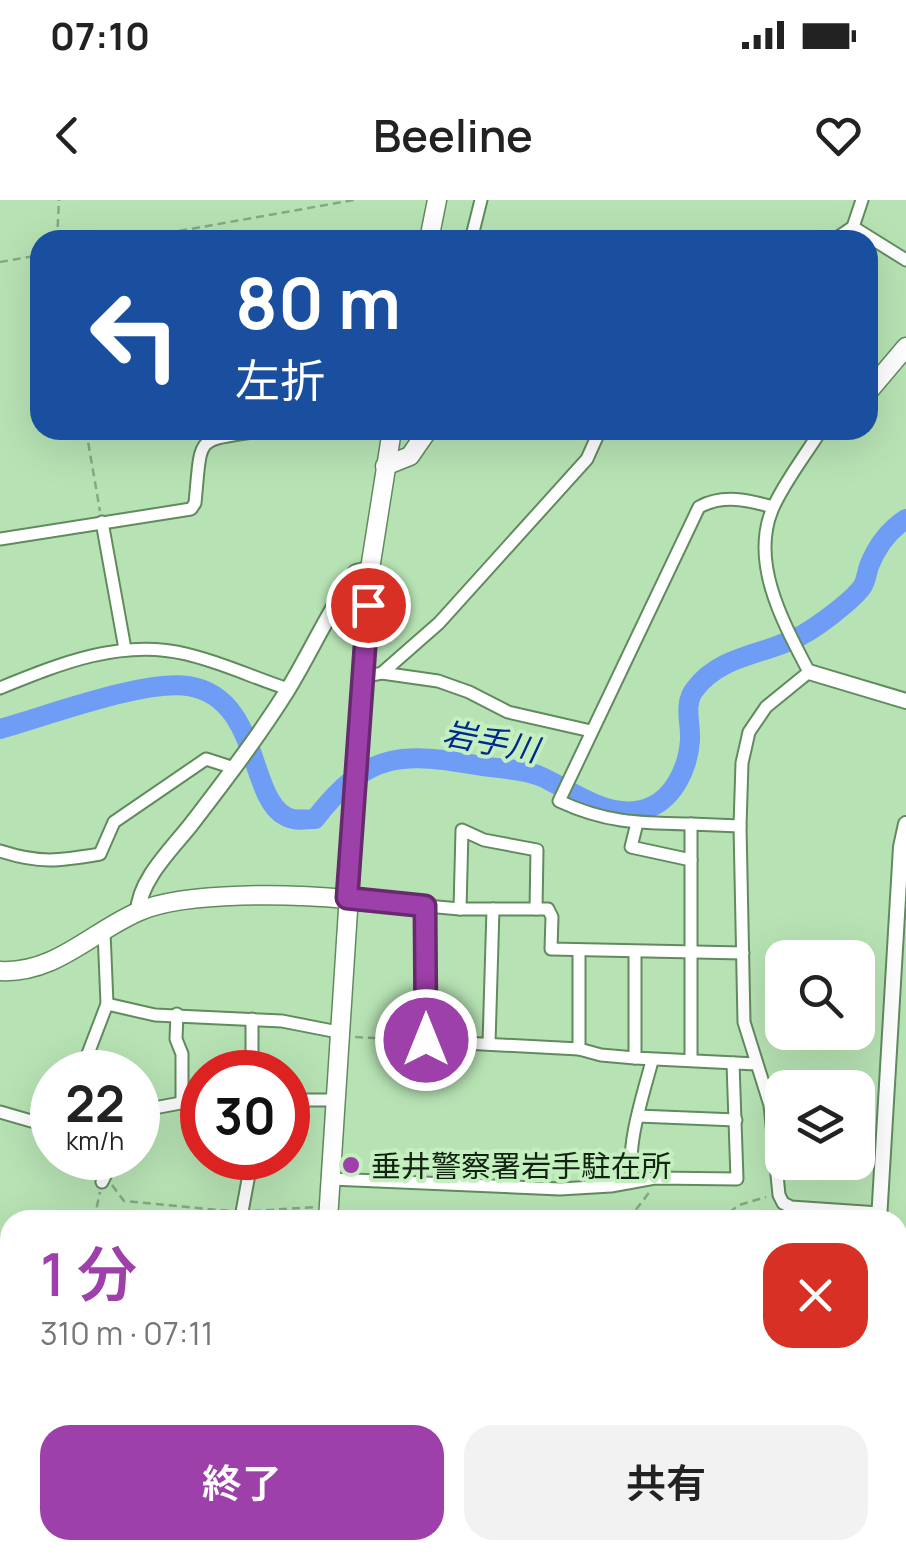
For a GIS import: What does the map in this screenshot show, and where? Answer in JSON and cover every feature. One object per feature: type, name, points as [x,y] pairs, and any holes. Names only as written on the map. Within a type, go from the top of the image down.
[{"type":"main road","points":[[431,230],[438,200]]},
{"type":"main road","points":[[878,380],[906,347]]},
{"type":"main road","points":[[329,1210],[355,790],[373,675],[370,569],[390,440]]},
{"type":"main road","points":[[385,466],[410,456],[421,440]]},
{"type":"main road","points":[[0,971],[42,965],[138,912],[187,900],[273,895],[347,898]]},
{"type":"street","points":[[474,230],[481,200]]},
{"type":"street","points":[[850,230],[862,200]]},
{"type":"street","points":[[878,243],[906,260]]},
{"type":"street","points":[[0,539],[190,509],[195,503],[200,447],[206,440]]},
{"type":"street","points":[[373,675],[439,622],[587,459],[596,440]]},
{"type":"street","points":[[815,440],[773,507],[763,554],[768,577],[809,672],[906,701]]},
{"type":"street","points":[[740,826],[637,824],[592,816],[559,801],[699,506],[714,498],[749,500],[773,507]]},
{"type":"street","points":[[102,522],[124,649]]},
{"type":"street","points":[[138,912],[138,898],[288,689],[340,594],[356,572],[370,569]]},
{"type":"street","points":[[0,688],[76,659],[124,649],[186,654],[288,689]]},
{"type":"street","points":[[809,672],[766,708],[749,732],[742,763],[740,826],[744,1022],[774,1126],[779,1195],[790,1207],[820,1210]]},
{"type":"street","points":[[373,675],[438,681],[508,712],[591,731]]},
{"type":"street","points":[[0,851],[31,861],[52,862],[100,854],[114,822],[206,759],[236,766]]},
{"type":"street","points":[[637,824],[631,847],[691,860]]},
{"type":"street","points":[[690,824],[691,1060]]},
{"type":"street","points":[[879,1210],[901,847],[906,824]]},
{"type":"street","points":[[460,909],[462,830],[484,840],[538,850],[536,909]]},
{"type":"street","points":[[347,898],[460,909],[548,910],[552,917],[551,949],[743,953]]},
{"type":"street","points":[[425,906],[426,1040],[578,1049],[652,1061],[661,1058],[756,1064]]},
{"type":"street","points":[[489,1043],[492,909]]},
{"type":"street","points":[[89,1050],[107,1004],[104,932]]},
{"type":"street","points":[[578,1049],[579,950]]},
{"type":"street","points":[[635,952],[635,1058]]},
{"type":"street","points":[[107,1004],[155,1015],[252,1019],[338,1034]]},
{"type":"street","points":[[177,1014],[176,1039],[180,1050]]},
{"type":"street","points":[[252,1019],[252,1050]]},
{"type":"street","points":[[633,1181],[630,1168],[638,1116],[652,1061]]},
{"type":"street","points":[[331,1179],[560,1189],[655,1178],[737,1179],[733,1063]]},
{"type":"street","points":[[310,1100],[334,1100]]},
{"type":"street","points":[[0,1112],[30,1121]]},
{"type":"street","points":[[638,1116],[736,1120]]},
{"type":"street","points":[[242,1210],[248,1180]]},
{"type":"path","points":[[58,230],[60,200]]},
{"type":"path","points":[[184,230],[354,200]]},
{"type":"path","points":[[0,262],[30,257]]},
{"type":"path","points":[[88,440],[102,522]]},
{"type":"path","points":[[338,1034],[426,1040]]},
{"type":"path","points":[[636,1210],[655,1178]]},
{"type":"path","points":[[96,1210],[102,1182]]},
{"type":"path","points":[[732,1210],[779,1195]]},
{"type":"waterway","name":"岩手川","points":[[0,729],[146,688],[188,686],[211,694],[228,708],[241,727],[273,805],[292,819],[315,819],[352,780],[389,761],[409,758],[528,772],[602,807],[641,810],[670,793],[682,773],[690,740],[689,701],[695,689],[718,669],[788,642],[834,613],[862,587],[880,545],[906,519]]},
{"type":"place","name":"垂井警察署岩手駐在所","points":[[351,1165]]},
{"type":"route","points":[[368,605],[347,898],[425,906],[426,1040]]}]
